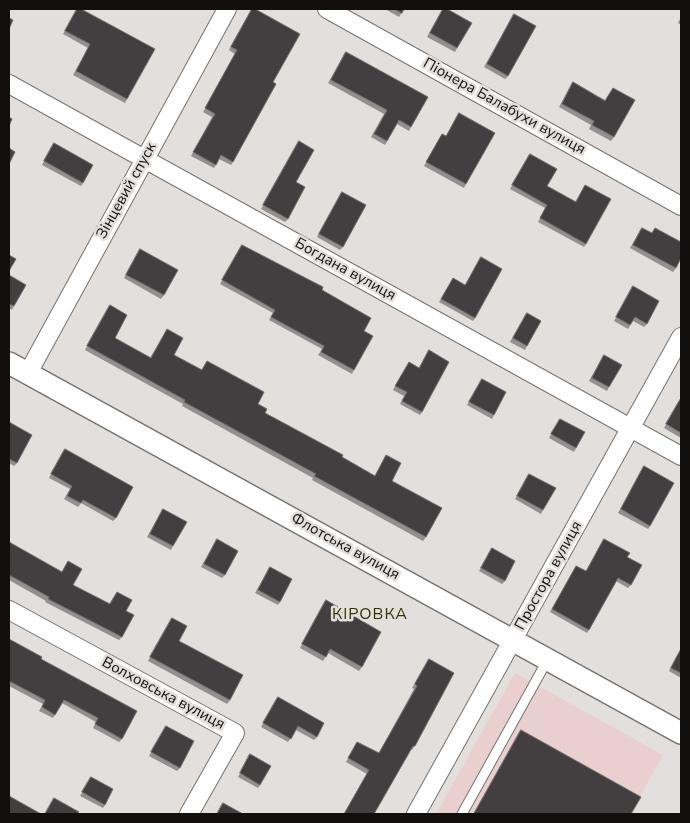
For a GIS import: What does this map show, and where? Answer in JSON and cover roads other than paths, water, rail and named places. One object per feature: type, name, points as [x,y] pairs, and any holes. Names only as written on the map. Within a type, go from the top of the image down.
[{"type":"street","name":"Зінцевий спуск","points":[[28,373],[227,9]]},
{"type":"street","name":"Піонера Балабухи вулиця","points":[[327,9],[681,206]]},
{"type":"street","name":"Богдана вулиця","points":[[9,84],[681,456]]},
{"type":"street","name":"Простора вулиця","points":[[416,814],[681,337]]},
{"type":"street","name":"Флотська вулиця","points":[[9,363],[681,733]]},
{"type":"street","name":"Волховська вулиця","points":[[9,610],[235,733],[189,814]]},
{"type":"lane","points":[[462,814],[548,659]]},
{"type":"district","name":"КІРОВКА","points":[[370,615]]}]
